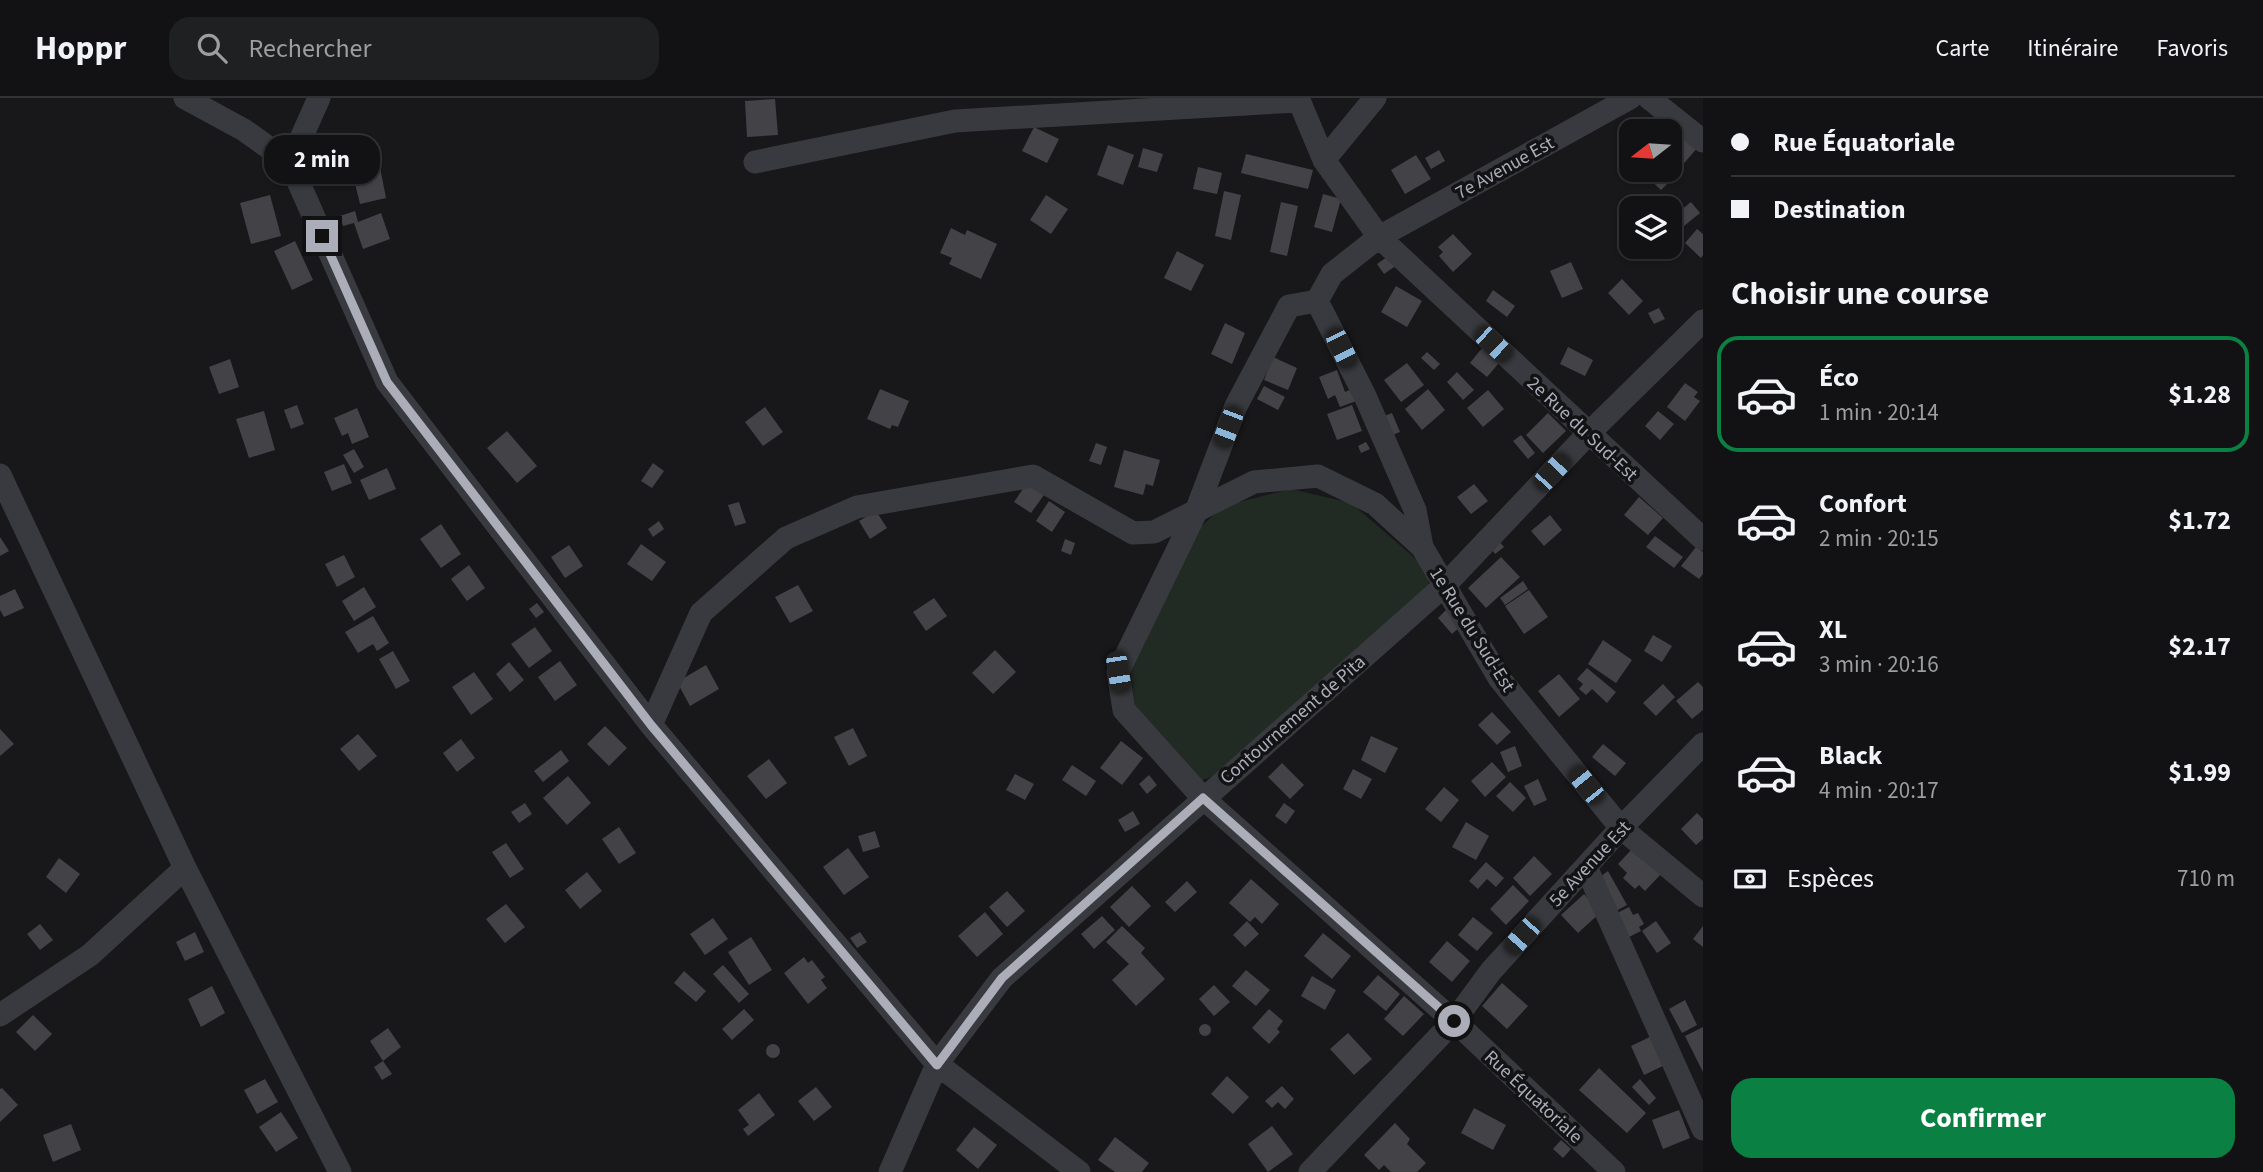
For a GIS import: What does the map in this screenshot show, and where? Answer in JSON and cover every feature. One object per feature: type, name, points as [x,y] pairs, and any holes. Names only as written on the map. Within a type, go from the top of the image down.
[{"type":"street","points":[[185,98],[244,130],[290,163],[387,382],[651,725],[937,1065],[1079,1172]]},
{"type":"street","points":[[290,163],[319,98]]},
{"type":"street","points":[[1324,160],[1375,98]]},
{"type":"street","name":"7e Avenue Est","points":[[1317,301],[1332,274],[1379,237],[1630,98]]},
{"type":"street","points":[[1649,98],[1703,141]]},
{"type":"street","points":[[755,162],[955,121],[1297,99]]},
{"type":"street","name":"2e Rue du Sud-Est","points":[[1297,99],[1324,160],[1379,237],[1703,538]]},
{"type":"street","points":[[1317,301],[1364,396],[1415,510],[1422,547]]},
{"type":"street","name":"Rue Équatoriale","points":[[1317,301],[1289,306],[1236,405],[1195,513],[1118,672],[1124,710],[1203,798],[1454,1021],[1614,1172]]},
{"type":"street","name":"Contournement de Pita","points":[[890,1172],[937,1065],[1002,978],[1445,585],[1588,434],[1703,321]]},
{"type":"street","name":"1e Rue du Sud-Est","points":[[651,725],[701,613],[786,538],[857,507],[1033,475],[1133,533],[1154,532],[1254,482],[1318,476],[1375,504],[1422,547],[1499,678],[1621,828],[1703,896]]},
{"type":"street","points":[[1,478],[185,868],[340,1172]]},
{"type":"street","name":"5e Avenue Est","points":[[1310,1172],[1454,1021],[1491,971],[1621,828],[1703,744]]},
{"type":"street","points":[[1586,867],[1703,1129]]},
{"type":"street","points":[[0,1015],[90,955],[185,868]]},
{"type":"shaded area","points":[[1291,489],[1351,503],[1430,574],[1427,592],[1222,773],[1200,781],[1136,713],[1129,662],[1189,538],[1223,506]]},
{"type":"building","points":[[775,99],[778,135],[747,137],[745,101]]},
{"type":"building","points":[[1034,127],[1059,139],[1047,163],[1022,151]]},
{"type":"building","points":[[1682,132],[1698,147],[1682,166]]},
{"type":"building","points":[[1108,145],[1134,155],[1123,185],[1097,175]]},
{"type":"building","points":[[376,147],[386,198],[360,204],[354,179],[358,178],[354,164],[357,163],[355,153]]},
{"type":"building","points":[[1143,148],[1163,154],[1157,172],[1138,167]]},
{"type":"building","points":[[1439,150],[1445,161],[1431,169],[1425,158]]},
{"type":"building","points":[[1246,154],[1313,170],[1308,189],[1241,173]]},
{"type":"building","points":[[1416,155],[1431,179],[1405,194],[1391,170]]},
{"type":"building","points":[[1198,167],[1222,173],[1217,194],[1193,189]]},
{"type":"building","points":[[1652,182],[1669,182],[1661,190]]},
{"type":"building","points":[[1224,191],[1241,195],[1231,240],[1215,236]]},
{"type":"building","points":[[1323,194],[1341,199],[1332,232],[1314,227]]},
{"type":"building","points":[[270,195],[281,236],[251,244],[240,203]]},
{"type":"building","points":[[1046,195],[1068,209],[1051,234],[1030,220]]},
{"type":"building","points":[[1281,202],[1298,206],[1287,256],[1270,252]]},
{"type":"building","points":[[1691,202],[1700,213],[1684,226],[1682,209]]},
{"type":"building","points":[[355,211],[358,222],[381,213],[390,239],[363,249],[354,223],[343,226],[340,216]]},
{"type":"building","points":[[951,228],[965,235],[967,230],[997,244],[981,279],[949,264],[952,258],[940,253]]},
{"type":"building","points":[[1697,229],[1703,234],[1701,258],[1685,243]]},
{"type":"building","points":[[1453,234],[1472,254],[1453,272],[1439,256],[1443,252],[1438,247]]},
{"type":"building","points":[[295,241],[313,280],[292,290],[274,251]]},
{"type":"building","points":[[1177,251],[1204,265],[1191,291],[1164,278]]},
{"type":"building","points":[[1390,255],[1397,265],[1384,274],[1377,264]]},
{"type":"building","points":[[1571,262],[1583,289],[1562,298],[1550,271]]},
{"type":"building","points":[[1622,279],[1643,301],[1629,315],[1608,293]]},
{"type":"building","points":[[1396,286],[1422,301],[1407,327],[1381,312]]},
{"type":"building","points":[[1493,290],[1515,306],[1507,317],[1486,301]]},
{"type":"building","points":[[1659,308],[1665,319],[1654,324],[1648,313]]},
{"type":"building","points":[[1225,323],[1245,333],[1232,364],[1211,354]]},
{"type":"building","points":[[1568,347],[1593,360],[1585,376],[1560,364]]},
{"type":"building","points":[[1482,348],[1499,363],[1487,377],[1470,363]]},
{"type":"building","points":[[1427,352],[1440,364],[1434,370],[1421,358]]},
{"type":"building","points":[[1273,357],[1297,368],[1288,390],[1264,380]]},
{"type":"building","points":[[230,359],[239,387],[219,394],[209,367]]},
{"type":"building","points":[[1407,363],[1424,385],[1401,402],[1384,380]]},
{"type":"building","points":[[1337,370],[1345,392],[1354,388],[1359,400],[1340,407],[1335,395],[1328,399],[1319,377]]},
{"type":"building","points":[[1457,372],[1474,390],[1463,400],[1447,382]]},
{"type":"building","points":[[1685,383],[1698,392],[1694,397],[1700,401],[1685,421],[1667,407]]},
{"type":"building","points":[[1264,386],[1285,397],[1278,410],[1257,399]]},
{"type":"building","points":[[880,389],[909,401],[898,427],[892,425],[890,429],[867,419]]},
{"type":"building","points":[[1428,389],[1445,410],[1422,430],[1405,409]]},
{"type":"building","points":[[1488,390],[1504,409],[1483,427],[1467,408]]},
{"type":"building","points":[[297,405],[304,424],[291,429],[284,410]]},
{"type":"building","points":[[1352,405],[1362,431],[1337,440],[1327,414]]},
{"type":"building","points":[[765,407],[783,432],[763,446],[745,422]]},
{"type":"building","points":[[357,408],[369,437],[352,444],[348,433],[342,436],[334,418]]},
{"type":"building","points":[[264,411],[275,450],[249,458],[236,419]]},
{"type":"building","points":[[1658,411],[1674,424],[1660,440],[1645,426]]},
{"type":"building","points":[[1392,413],[1400,432],[1390,436],[1382,417]]},
{"type":"building","points":[[1548,413],[1566,431],[1543,453],[1526,435]]},
{"type":"building","points":[[507,431],[537,466],[517,483],[487,448]]},
{"type":"building","points":[[1521,435],[1535,453],[1528,459],[1513,441]]},
{"type":"building","points":[[1366,442],[1370,449],[1361,453],[1358,446]]},
{"type":"building","points":[[1096,443],[1107,447],[1101,465],[1089,461]]},
{"type":"building","points":[[354,449],[364,467],[354,473],[343,455]]},
{"type":"building","points":[[1124,450],[1160,460],[1153,486],[1146,484],[1143,495],[1114,487]]},
{"type":"building","points":[[653,463],[664,471],[652,488],[641,481]]},
{"type":"building","points":[[344,464],[352,483],[332,491],[324,472]]},
{"type":"building","points":[[387,468],[396,489],[369,500],[360,480]]},
{"type":"building","points":[[1027,483],[1044,495],[1031,513],[1014,502]]},
{"type":"building","points":[[1474,484],[1488,501],[1471,514],[1457,497]]},
{"type":"building","points":[[1639,497],[1663,518],[1648,535],[1624,515]]},
{"type":"building","points":[[1049,501],[1065,512],[1052,532],[1036,521]]},
{"type":"building","points":[[739,502],[746,523],[735,526],[728,505]]},
{"type":"building","points":[[876,511],[887,528],[870,539],[859,521]]},
{"type":"building","points":[[1550,515],[1562,530],[1544,546],[1531,531]]},
{"type":"building","points":[[659,521],[664,529],[653,537],[648,529]]},
{"type":"building","points":[[441,524],[461,554],[441,568],[420,539]]},
{"type":"building","points":[[1655,536],[1683,557],[1674,568],[1646,547]]},
{"type":"building","points":[[0,537],[9,551],[0,556]]},
{"type":"building","points":[[1065,539],[1075,543],[1071,555],[1061,551]]},
{"type":"building","points":[[1498,540],[1504,547],[1495,554],[1490,547]]},
{"type":"building","points":[[641,544],[666,562],[652,581],[627,564]]},
{"type":"building","points":[[569,545],[583,566],[565,578],[551,557]]},
{"type":"building","points":[[1696,547],[1703,552],[1703,574],[1699,579],[1681,566]]},
{"type":"building","points":[[344,555],[355,577],[337,587],[325,564]]},
{"type":"building","points":[[1501,557],[1520,577],[1486,608],[1468,588]]},
{"type":"building","points":[[469,565],[485,588],[467,601],[451,579]]},
{"type":"building","points":[[1523,581],[1528,589],[1505,605],[1500,598]]},
{"type":"building","points":[[798,585],[813,611],[790,623],[775,597]]},
{"type":"building","points":[[364,587],[376,607],[354,621],[342,601]]},
{"type":"building","points":[[15,589],[24,608],[4,617],[0,610],[0,596]]},
{"type":"building","points":[[1529,590],[1548,617],[1524,634],[1505,606]]},
{"type":"building","points":[[934,598],[947,616],[926,631],[913,612]]},
{"type":"building","points":[[537,603],[544,612],[536,618],[529,609]]},
{"type":"building","points":[[1450,606],[1464,623],[1452,634],[1438,618]]},
{"type":"building","points":[[373,616],[389,643],[377,651],[373,644],[358,653],[345,632]]},
{"type":"building","points":[[535,627],[552,651],[529,668],[511,644]]},
{"type":"building","points":[[1653,635],[1672,646],[1662,662],[1644,651]]},
{"type":"building","points":[[1603,640],[1632,660],[1616,683],[1588,664]]},
{"type":"building","points":[[995,650],[1016,672],[993,694],[972,673]]},
{"type":"building","points":[[393,651],[410,681],[396,689],[379,659]]},
{"type":"building","points":[[560,661],[577,685],[555,701],[538,677]]},
{"type":"building","points":[[509,662],[524,680],[510,692],[496,674]]},
{"type":"building","points":[[706,665],[719,689],[690,706],[677,682]]},
{"type":"building","points":[[1587,668],[1616,692],[1607,703],[1592,689],[1586,695],[1579,689],[1583,684],[1577,679]]},
{"type":"building","points":[[474,672],[493,699],[471,715],[452,687]]},
{"type":"building","points":[[1559,674],[1580,699],[1559,717],[1538,691]]},
{"type":"building","points":[[1698,682],[1703,687],[1703,710],[1692,719],[1676,701]]},
{"type":"building","points":[[1663,684],[1675,697],[1656,716],[1643,703]]},
{"type":"building","points":[[1492,712],[1511,732],[1497,745],[1478,725]]},
{"type":"building","points":[[605,726],[627,748],[609,766],[587,744]]},
{"type":"building","points":[[853,728],[867,756],[849,766],[834,737]]},
{"type":"building","points":[[0,729],[14,744],[0,756]]},
{"type":"building","points":[[358,734],[377,756],[359,771],[340,749]]},
{"type":"building","points":[[1371,736],[1398,748],[1385,773],[1361,760]]},
{"type":"building","points":[[461,739],[475,758],[457,772],[443,753]]},
{"type":"building","points":[[1121,741],[1143,758],[1122,785],[1100,768]]},
{"type":"building","points":[[1603,744],[1626,763],[1615,776],[1592,757]]},
{"type":"building","points":[[1515,746],[1522,766],[1508,772],[1500,752]]},
{"type":"building","points":[[561,750],[569,761],[543,782],[534,771]]},
{"type":"building","points":[[769,759],[787,783],[766,799],[747,776]]},
{"type":"building","points":[[1492,762],[1506,777],[1485,797],[1471,781]]},
{"type":"building","points":[[1282,763],[1304,785],[1290,799],[1268,777]]},
{"type":"building","points":[[1072,765],[1096,781],[1086,796],[1062,780]]},
{"type":"building","points":[[1353,769],[1372,779],[1361,799],[1343,789]]},
{"type":"building","points":[[1015,774],[1034,784],[1025,800],[1006,790]]},
{"type":"building","points":[[1149,775],[1157,785],[1147,794],[1139,784]]},
{"type":"building","points":[[568,776],[591,803],[567,825],[543,798]]},
{"type":"building","points":[[1538,779],[1547,800],[1534,806],[1524,786]]},
{"type":"building","points":[[1510,782],[1526,798],[1513,812],[1496,796]]},
{"type":"building","points":[[1444,787],[1459,800],[1441,822],[1425,809]]},
{"type":"building","points":[[525,803],[532,814],[519,823],[511,812]]},
{"type":"building","points":[[1284,803],[1295,811],[1286,824],[1275,816]]},
{"type":"building","points":[[1133,811],[1140,824],[1125,832],[1118,820]]},
{"type":"building","points":[[1697,813],[1703,819],[1703,839],[1696,845],[1681,829]]},
{"type":"building","points":[[1466,822],[1489,836],[1476,860],[1452,847]]},
{"type":"building","points":[[619,827],[636,853],[619,864],[602,839]]},
{"type":"building","points":[[875,831],[880,847],[863,852],[858,836]]},
{"type":"building","points":[[506,843],[524,869],[510,878],[492,852]]},
{"type":"building","points":[[848,848],[869,877],[844,895],[823,867]]},
{"type":"building","points":[[1633,848],[1661,874],[1645,891],[1639,885],[1635,889],[1623,878],[1627,873],[1618,864]]},
{"type":"building","points":[[1534,856],[1552,874],[1530,896],[1513,878]]},
{"type":"building","points":[[59,858],[80,874],[66,893],[46,877]]},
{"type":"building","points":[[1486,862],[1504,878],[1496,887],[1487,879],[1478,889],[1469,881]]},
{"type":"building","points":[[1608,871],[1627,905],[1614,912],[1601,876]]},
{"type":"building","points":[[587,872],[602,891],[580,909],[565,890]]},
{"type":"building","points":[[1251,879],[1279,904],[1262,924],[1255,917],[1250,922],[1229,903]]},
{"type":"building","points":[[1187,881],[1197,892],[1175,912],[1165,902]]},
{"type":"building","points":[[1513,885],[1529,901],[1506,925],[1490,909]]},
{"type":"building","points":[[1132,886],[1151,906],[1129,927],[1110,907]]},
{"type":"building","points":[[1007,891],[1025,911],[1007,927],[989,907]]},
{"type":"building","points":[[1584,894],[1601,912],[1578,933],[1561,915]]},
{"type":"building","points":[[506,904],[525,927],[505,943],[486,919]]},
{"type":"building","points":[[1629,907],[1633,915],[1638,913],[1644,924],[1639,927],[1641,931],[1627,938],[1615,914]]},
{"type":"building","points":[[985,912],[1003,934],[977,957],[958,936]]},
{"type":"building","points":[[1102,916],[1115,930],[1094,949],[1081,934]]},
{"type":"building","points":[[1473,917],[1493,933],[1477,951],[1458,935]]},
{"type":"building","points":[[713,918],[728,939],[705,955],[690,934]]},
{"type":"building","points":[[1247,921],[1259,934],[1245,947],[1233,935]]},
{"type":"building","points":[[1656,921],[1671,943],[1657,953],[1642,931]]},
{"type":"building","points":[[40,924],[53,940],[40,950],[27,934]]},
{"type":"building","points":[[1122,926],[1145,948],[1141,953],[1165,979],[1136,1006],[1112,980],[1129,964],[1106,942]]},
{"type":"building","points":[[1703,926],[1703,947],[1693,939]]},
{"type":"building","points":[[195,932],[204,952],[185,961],[176,942]]},
{"type":"building","points":[[860,932],[867,942],[857,948],[850,938]]},
{"type":"building","points":[[1323,933],[1351,956],[1332,979],[1304,956]]},
{"type":"building","points":[[751,937],[772,970],[749,985],[728,952]]},
{"type":"building","points":[[1447,941],[1470,961],[1452,982],[1429,962]]},
{"type":"building","points":[[804,957],[808,963],[812,960],[825,977],[821,980],[827,988],[808,1004],[784,973]]},
{"type":"building","points":[[723,965],[749,994],[739,1003],[713,974]]},
{"type":"building","points":[[1246,970],[1270,990],[1256,1006],[1232,986]]},
{"type":"building","points":[[684,971],[706,991],[696,1002],[674,983]]},
{"type":"building","points":[[1378,975],[1400,994],[1386,1011],[1363,992]]},
{"type":"building","points":[[1312,976],[1336,990],[1325,1010],[1301,996]]},
{"type":"building","points":[[1502,983],[1528,1006],[1507,1029],[1482,1006]]},
{"type":"building","points":[[1214,985],[1230,1002],[1214,1016],[1199,999]]},
{"type":"building","points":[[212,986],[225,1013],[201,1027],[188,999]]},
{"type":"building","points":[[1404,996],[1424,1014],[1403,1036],[1384,1019]]},
{"type":"building","points":[[1685,1000],[1697,1025],[1682,1033],[1669,1009]]},
{"type":"building","points":[[744,1009],[754,1020],[732,1040],[722,1029]]},
{"type":"building","points":[[1269,1009],[1283,1021],[1277,1029],[1280,1032],[1269,1044],[1252,1028]]},
{"type":"building","points":[[33,1015],[52,1034],[35,1051],[16,1032]]},
{"type":"building","points":[[1200,1025],[1210,1025],[1210,1035],[1200,1035]]},
{"type":"building","points":[[1703,1027],[1703,1072],[1685,1036]]},
{"type":"building","points":[[388,1028],[401,1047],[383,1061],[370,1041]]},
{"type":"building","points":[[1348,1033],[1372,1059],[1354,1075],[1330,1049]]},
{"type":"building","points":[[1656,1034],[1669,1063],[1644,1075],[1631,1046]]},
{"type":"building","points":[[773,1044],[778,1046],[778,1056],[773,1058],[768,1056],[766,1051],[768,1046]]},
{"type":"building","points":[[383,1061],[392,1074],[382,1080],[374,1067]]},
{"type":"building","points":[[1599,1068],[1646,1113],[1627,1133],[1579,1090]]},
{"type":"building","points":[[1227,1076],[1249,1097],[1233,1114],[1211,1094]]},
{"type":"building","points":[[265,1079],[278,1102],[257,1114],[244,1090]]},
{"type":"building","points":[[1640,1079],[1656,1098],[1649,1105],[1632,1087]]},
{"type":"building","points":[[1282,1086],[1294,1099],[1285,1109],[1278,1102],[1272,1108],[1265,1101]]},
{"type":"building","points":[[816,1087],[832,1107],[814,1121],[798,1101]]},
{"type":"building","points":[[0,1089],[18,1105],[0,1122]]},
{"type":"building","points":[[759,1093],[775,1115],[748,1136],[743,1129],[749,1125],[738,1110]]},
{"type":"building","points":[[1474,1108],[1506,1125],[1493,1150],[1461,1133]]},
{"type":"building","points":[[1679,1110],[1690,1138],[1663,1149],[1652,1120]]},
{"type":"building","points":[[281,1112],[298,1138],[276,1152],[259,1127]]},
{"type":"building","points":[[1395,1123],[1410,1139],[1407,1144],[1426,1163],[1417,1172],[1391,1172],[1384,1165],[1379,1170],[1364,1155]]},
{"type":"building","points":[[71,1124],[81,1150],[53,1162],[43,1135]]},
{"type":"building","points":[[1272,1126],[1293,1154],[1268,1172],[1248,1144]]},
{"type":"building","points":[[974,1127],[997,1145],[978,1169],[956,1150]]},
{"type":"building","points":[[1115,1137],[1149,1163],[1142,1172],[1115,1172],[1098,1160]]},
{"type":"building","points":[[1561,1140],[1571,1149],[1563,1158],[1553,1149]]},
{"type":"route","points":[[322,236],[387,382],[651,725],[937,1065],[1002,978],[1203,798],[1454,1021]]}]
